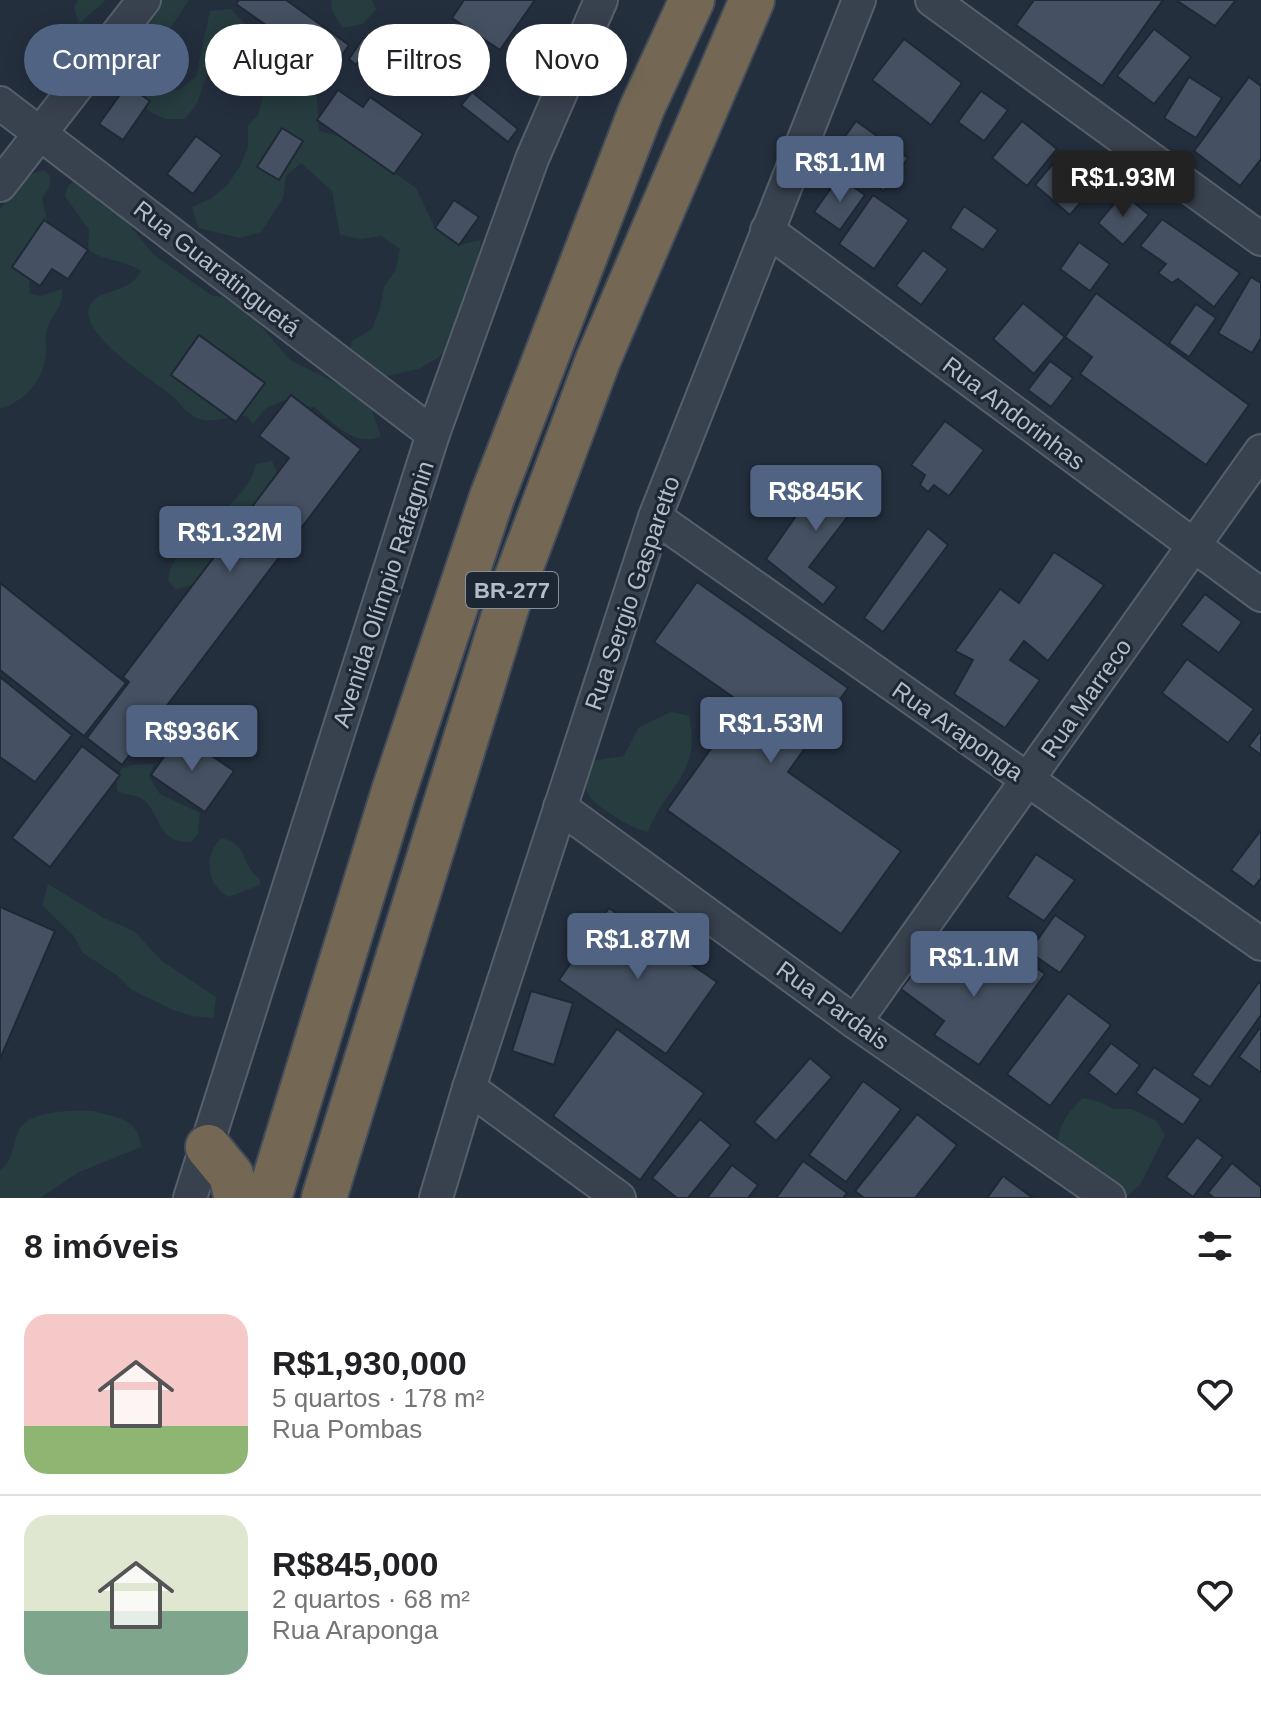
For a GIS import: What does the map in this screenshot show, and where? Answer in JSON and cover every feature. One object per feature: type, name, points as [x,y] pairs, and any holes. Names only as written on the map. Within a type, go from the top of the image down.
[{"type":"highway","name":"BR-277","points":[[269,1198],[394,791],[492,497],[642,108],[692,0]]},
{"type":"highway","name":"BR-277","points":[[324,1198],[510,596],[598,360],[752,0]]},
{"type":"highway","points":[[208,1147],[231,1175],[237,1198]]},
{"type":"street","points":[[0,185],[144,0]]},
{"type":"street","name":"Avenida Olímpio Rafagnin","points":[[190,1198],[433,434],[532,159],[601,0]]},
{"type":"street","name":"Rua Sergio Gasparetto","points":[[436,1198],[655,517],[859,0]]},
{"type":"street","points":[[932,0],[1261,239]]},
{"type":"street","name":"Rua Guaratinguetá","points":[[0,103],[433,434]]},
{"type":"street","name":"Rua Andorinhas","points":[[767,230],[1261,595]]},
{"type":"street","name":"Rua Marreco","points":[[855,1022],[1261,451]]},
{"type":"street","name":"Rua Araponga","points":[[655,517],[1261,944]]},
{"type":"street","name":"Rua Pardais","points":[[560,807],[855,1022],[1109,1198]]},
{"type":"street","points":[[469,1088],[619,1198]]},
{"type":"green space","points":[[78,0],[106,0],[79,24],[74,8]]},
{"type":"green space","points":[[149,0],[189,0],[173,24],[137,24]]},
{"type":"green space","points":[[331,0],[372,0],[376,9],[363,24],[342,28],[332,10]]},
{"type":"green space","points":[[231,9],[245,24],[207,24],[210,11]]},
{"type":"green space","points":[[205,35],[205,80],[197,103],[185,119],[165,119],[147,110],[142,96],[189,96],[189,82],[196,77]]},
{"type":"green space","points":[[263,96],[316,96],[319,131],[342,137],[416,188],[435,228],[459,245],[481,240],[477,282],[453,342],[438,358],[418,369],[379,378],[350,354],[352,341],[372,329],[384,287],[396,269],[400,249],[381,236],[361,239],[340,235],[332,191],[301,163],[286,176],[283,198],[261,232],[240,238],[198,228],[192,207],[212,198],[228,184],[248,147],[248,126],[258,115]]},
{"type":"green space","points":[[44,170],[51,177],[49,188],[42,198],[49,230],[29,284],[30,294],[41,296],[62,289],[61,301],[47,329],[46,354],[37,381],[18,401],[0,409],[0,209],[22,181]]},
{"type":"green space","points":[[76,179],[86,184],[98,202],[125,220],[154,255],[211,295],[222,297],[252,316],[290,360],[346,385],[370,405],[381,436],[362,439],[353,436],[314,407],[303,408],[285,400],[266,408],[253,424],[247,416],[199,419],[119,356],[95,330],[89,319],[89,308],[99,297],[128,285],[141,271],[88,250],[89,230],[65,196],[68,186]]},
{"type":"green space","points":[[272,461],[280,480],[228,531],[220,558],[211,571],[198,581],[176,589],[168,581],[182,549],[238,496],[256,464]]},
{"type":"green space","points":[[671,712],[689,716],[691,752],[680,778],[648,832],[622,821],[592,800],[586,788],[587,772],[591,761],[624,756],[639,727]]},
{"type":"green space","points":[[154,764],[149,777],[160,794],[200,813],[198,834],[191,842],[180,841],[167,834],[143,799],[117,791],[121,769]]},
{"type":"green space","points":[[221,838],[237,845],[253,873],[260,879],[260,885],[229,897],[221,892],[212,878],[210,861],[211,853]]},
{"type":"green space","points":[[48,884],[104,918],[134,931],[162,961],[216,997],[213,1018],[173,1010],[132,990],[118,976],[83,953],[73,935],[42,905]]},
{"type":"green space","points":[[1083,1098],[1114,1109],[1132,1109],[1157,1121],[1165,1135],[1140,1185],[1127,1196],[1073,1164],[1061,1151],[1058,1143],[1061,1127]]},
{"type":"green space","points":[[93,1111],[131,1124],[141,1147],[79,1172],[40,1198],[0,1198],[0,1171],[10,1157],[23,1125],[40,1115]]},
{"type":"building","points":[[239,0],[286,0],[320,24],[264,24],[236,4]]},
{"type":"building","points":[[464,0],[535,0],[518,24],[506,24],[506,41],[500,50],[490,43],[490,24],[461,24],[452,18]]},
{"type":"building","points":[[1034,0],[1163,0],[1102,86],[1016,25]]},
{"type":"building","points":[[1176,0],[1234,0],[1235,1],[1215,26]]},
{"type":"building","points":[[1154,29],[1191,57],[1154,104],[1117,76]]},
{"type":"building","points":[[904,39],[962,83],[931,125],[872,80]]},
{"type":"building","points":[[342,40],[349,45],[342,55]]},
{"type":"building","points":[[358,46],[356,65],[349,59]]},
{"type":"building","points":[[1189,77],[1222,98],[1196,138],[1164,118]]},
{"type":"building","points":[[1249,77],[1261,86],[1261,159],[1240,186],[1194,151]]},
{"type":"building","points":[[981,91],[1008,110],[984,141],[958,122]]},
{"type":"building","points":[[342,93],[363,107],[370,97],[423,134],[394,174],[317,120],[334,96],[342,96]]},
{"type":"building","points":[[119,96],[143,96],[150,101],[123,140],[99,124]]},
{"type":"building","points":[[469,96],[477,96],[518,129],[508,142],[461,105]]},
{"type":"building","points":[[856,121],[908,158],[884,191],[832,155]]},
{"type":"building","points":[[1022,121],[1057,149],[1027,186],[992,158]]},
{"type":"building","points":[[282,128],[303,141],[279,180],[257,167]]},
{"type":"building","points":[[196,136],[222,155],[193,194],[167,174]]},
{"type":"building","points":[[1061,154],[1096,184],[1070,215],[1035,185]]},
{"type":"building","points":[[839,177],[865,195],[840,230],[814,212]]},
{"type":"building","points":[[1123,193],[1149,215],[1123,245],[1098,223]]},
{"type":"building","points":[[873,195],[909,220],[874,269],[839,244]]},
{"type":"building","points":[[454,200],[479,217],[459,245],[435,228]]},
{"type":"building","points":[[964,206],[998,230],[983,250],[950,228]]},
{"type":"building","points":[[1162,219],[1240,273],[1214,307],[1178,279],[1172,283],[1158,273],[1166,264],[1140,246]]},
{"type":"building","points":[[44,220],[88,250],[68,279],[52,269],[40,286],[12,267]]},
{"type":"building","points":[[1079,242],[1110,264],[1090,291],[1060,269]]},
{"type":"building","points":[[923,250],[948,269],[921,305],[896,286]]},
{"type":"building","points":[[1251,277],[1261,283],[1261,338],[1252,353],[1218,333]]},
{"type":"building","points":[[1096,293],[1249,405],[1206,465],[1080,374],[1092,357],[1065,337]]},
{"type":"building","points":[[1023,303],[1065,337],[1034,374],[993,339]]},
{"type":"building","points":[[1196,304],[1216,318],[1189,357],[1169,343]]},
{"type":"building","points":[[199,335],[265,383],[236,422],[171,375]]},
{"type":"building","points":[[1050,361],[1073,378],[1051,407],[1028,390]]},
{"type":"building","points":[[291,395],[361,449],[122,765],[87,738],[129,682],[123,677],[289,458],[259,436]]},
{"type":"building","points":[[945,421],[984,450],[949,496],[934,485],[928,492],[920,485],[925,475],[911,465]]},
{"type":"building","points":[[830,467],[866,493],[809,567],[837,587],[823,605],[766,559]]},
{"type":"building","points":[[928,528],[948,545],[883,632],[864,618]]},
{"type":"building","points":[[1054,552],[1104,585],[1048,661],[1024,641],[1010,660],[1040,680],[1005,728],[954,694],[973,660],[955,651],[1000,589],[1019,603]]},
{"type":"building","points":[[697,582],[848,688],[788,772],[901,851],[841,934],[667,810],[743,704],[654,642]]},
{"type":"building","points":[[0,583],[126,683],[84,736],[0,670]]},
{"type":"building","points":[[1205,594],[1242,622],[1219,653],[1181,625]]},
{"type":"building","points":[[1187,659],[1254,709],[1228,743],[1162,693]]},
{"type":"building","points":[[0,677],[72,735],[35,782],[0,757]]},
{"type":"building","points":[[1261,730],[1261,755],[1249,746]]},
{"type":"building","points":[[180,734],[234,771],[205,812],[151,775]]},
{"type":"building","points":[[82,746],[120,775],[50,867],[12,838]]},
{"type":"building","points":[[1261,830],[1261,878],[1254,887],[1231,870]]},
{"type":"building","points":[[1036,854],[1075,880],[1044,921],[1007,897]]},
{"type":"building","points":[[0,907],[55,931],[0,1059]]},
{"type":"building","points":[[609,908],[717,982],[666,1054],[559,980]]},
{"type":"building","points":[[1055,915],[1086,936],[1060,973],[1029,952]]},
{"type":"building","points":[[1002,942],[1045,974],[979,1065],[934,1035],[944,1021],[901,989],[929,952],[971,982]]},
{"type":"building","points":[[1259,982],[1261,1015],[1210,1087],[1192,1075]]},
{"type":"building","points":[[531,991],[573,1003],[554,1065],[512,1051]]},
{"type":"building","points":[[1068,993],[1111,1025],[1050,1106],[1007,1074]]},
{"type":"building","points":[[1261,1026],[1261,1073],[1239,1057]]},
{"type":"building","points":[[617,1029],[704,1093],[640,1180],[553,1116]]},
{"type":"building","points":[[1111,1043],[1140,1065],[1116,1095],[1088,1073]]},
{"type":"building","points":[[810,1058],[832,1077],[776,1141],[754,1122]]},
{"type":"building","points":[[1154,1067],[1201,1099],[1183,1125],[1136,1093]]},
{"type":"building","points":[[863,1081],[901,1109],[846,1182],[809,1155]]},
{"type":"building","points":[[917,1114],[957,1145],[915,1198],[864,1198],[855,1191]]},
{"type":"building","points":[[700,1119],[731,1145],[688,1198],[677,1198],[652,1178]]},
{"type":"building","points":[[1197,1137],[1223,1157],[1193,1197],[1166,1177]]},
{"type":"building","points":[[803,1161],[847,1193],[843,1198],[776,1198]]},
{"type":"building","points":[[1232,1163],[1261,1187],[1261,1198],[1214,1198],[1208,1193]]},
{"type":"building","points":[[732,1165],[758,1185],[748,1198],[707,1198]]},
{"type":"building","points":[[1003,1176],[1033,1198],[987,1198]]}]
